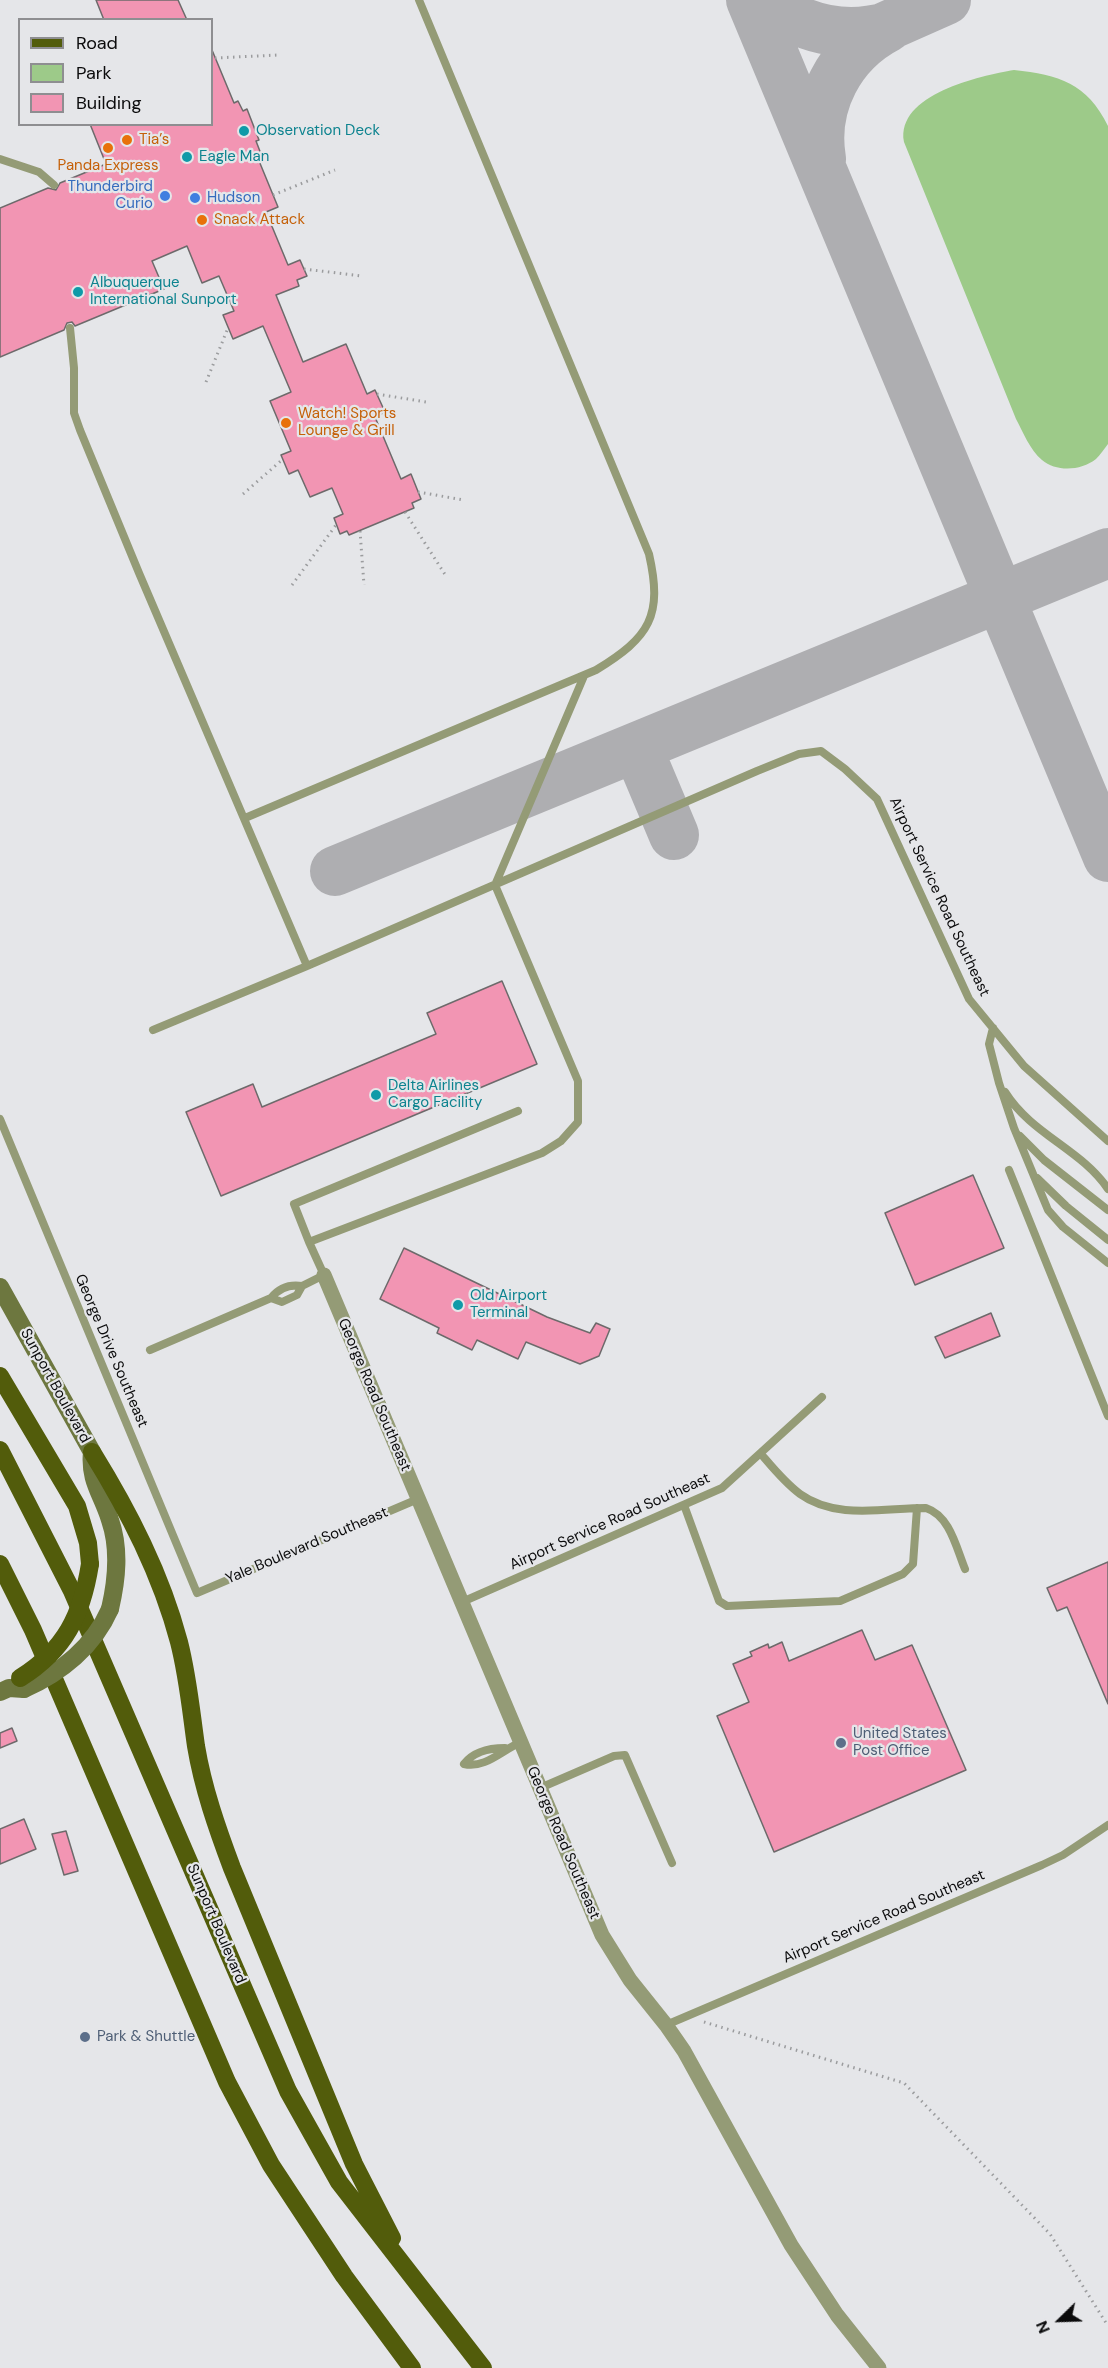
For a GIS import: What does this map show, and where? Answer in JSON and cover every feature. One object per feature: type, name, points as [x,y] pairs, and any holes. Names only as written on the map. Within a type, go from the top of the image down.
[{"type":"main road","name":"Sunport Boulevard","points":[[0,1287],[92,1452]]},
{"type":"main road","points":[[0,1376],[77,1506],[88,1543],[90,1564],[84,1598],[68,1632],[46,1659],[13,1687]]},
{"type":"main road","name":"Sunport Boulevard","points":[[0,1450],[72,1592],[288,2091],[339,2182],[483,2368]]},
{"type":"main road","points":[[13,1687],[55,1673],[70,1662],[89,1641],[110,1609],[116,1584],[115,1541],[111,1522],[90,1469],[92,1452]]},
{"type":"main road","points":[[92,1452],[145,1548],[170,1611],[186,1674],[202,1775],[213,1815],[232,1868],[354,2164],[412,2277]]},
{"type":"main road","points":[[0,1564],[33,1630],[226,2082],[271,2165],[344,2276],[412,2368]]},
{"type":"street","name":"George Road Southeast","points":[[324,1275],[602,1935],[630,1980],[684,2051],[791,2245],[831,2307],[879,2368]]},
{"type":"lane","points":[[245,818],[584,676],[621,654],[643,631],[652,617],[655,606],[655,579],[649,554],[419,0]]},
{"type":"lane","points":[[0,159],[39,172],[54,185]]},
{"type":"lane","points":[[70,328],[75,368],[74,413],[139,573],[307,966]]},
{"type":"lane","points":[[309,1242],[542,1153],[561,1141],[578,1122],[578,1081],[495,885],[584,676]]},
{"type":"lane","name":"Airport Service Road Southeast","points":[[153,1030],[799,754],[821,752],[845,769],[878,799],[969,999],[1024,1066],[1108,1141]]},
{"type":"lane","points":[[993,1028],[989,1044],[999,1083],[1014,1128],[1048,1210],[1108,1263]]},
{"type":"lane","points":[[999,1083],[1026,1120],[1091,1169],[1108,1189]]},
{"type":"lane","points":[[150,1350],[271,1298],[277,1291],[293,1284],[302,1286],[324,1275],[294,1204],[518,1111]]},
{"type":"lane","name":"George Drive Southeast","points":[[0,1119],[197,1593]]},
{"type":"lane","points":[[1014,1128],[1044,1160],[1108,1210]]},
{"type":"lane","points":[[1009,1170],[1108,1416]]},
{"type":"lane","points":[[1033,1172],[1051,1192],[1108,1240]]},
{"type":"lane","name":"Airport Service Road Southeast","points":[[462,1602],[722,1488],[822,1397]]},
{"type":"lane","points":[[761,1454],[798,1493],[824,1507],[851,1511],[917,1508],[935,1511],[942,1517],[965,1569]]},
{"type":"lane","name":"Yale Boulevard Southeast","points":[[197,1593],[418,1498]]},
{"type":"lane","points":[[684,1505],[719,1601],[727,1606],[840,1601],[903,1574],[913,1564],[917,1508]]},
{"type":"lane","points":[[504,1748],[521,1742]]},
{"type":"lane","points":[[540,1788],[614,1756],[625,1755],[672,1863]]},
{"type":"lane","name":"Airport Service Road Southeast","points":[[666,2025],[1042,1865],[1063,1855],[1108,1825]]},
{"type":"path","points":[[215,58],[278,55]]},
{"type":"path","points":[[273,195],[335,170]]},
{"type":"path","points":[[304,269],[362,276]]},
{"type":"path","points":[[206,382],[228,328]]},
{"type":"path","points":[[377,394],[426,402]]},
{"type":"path","points":[[243,494],[283,459]]},
{"type":"path","points":[[418,492],[464,500]]},
{"type":"path","points":[[405,512],[446,576]]},
{"type":"path","points":[[292,585],[336,525]]},
{"type":"path","points":[[360,531],[364,585]]},
{"type":"path","points":[[685,2016],[904,2084],[1050,2234],[1108,2326]]},
{"type":"green space","points":[[1014,70],[1045,75],[1070,84],[1091,100],[1108,126],[1108,444],[1096,459],[1076,468],[1054,467],[1048,464],[1034,451],[1024,435],[904,142],[905,125],[913,111],[926,100],[962,83]]},
{"type":"building","points":[[96,0],[178,0],[186,18],[103,18]]},
{"type":"building","name":"Albuquerque International Sunport","points":[[213,52],[234,103],[238,101],[243,111],[247,109],[259,140],[256,141],[261,154],[257,156],[278,207],[266,212],[288,265],[300,260],[307,276],[297,280],[299,286],[276,295],[303,362],[346,344],[367,394],[375,390],[385,412],[375,417],[401,479],[411,474],[421,499],[412,503],[414,508],[349,535],[347,531],[340,534],[334,518],[343,514],[332,488],[310,497],[298,470],[289,474],[281,455],[291,451],[270,401],[291,392],[263,326],[233,339],[223,315],[234,311],[219,276],[202,283],[187,246],[152,261],[164,289],[75,326],[72,322],[67,323],[64,330],[0,357],[0,208],[48,188],[56,190],[60,183],[106,164],[91,126],[213,126]]},
{"type":"building","name":"Delta Airlines Cargo Facility","points":[[502,981],[537,1064],[221,1196],[186,1112],[253,1084],[262,1107],[436,1034],[427,1013]]},
{"type":"building","points":[[973,1175],[1004,1248],[915,1285],[885,1213]]},
{"type":"building","name":"Old Airport Terminal","points":[[404,1248],[547,1317],[590,1333],[596,1323],[610,1329],[599,1356],[580,1364],[526,1342],[518,1359],[477,1340],[472,1350],[437,1333],[439,1328],[380,1299]]},
{"type":"building","points":[[991,1313],[1000,1336],[945,1358],[935,1337]]},
{"type":"building","points":[[1108,1562],[1108,1704],[1067,1607],[1057,1611],[1047,1588]]},
{"type":"building","name":"United States Post Office","points":[[862,1630],[875,1660],[912,1645],[966,1770],[774,1852],[717,1716],[749,1702],[733,1664],[752,1656],[750,1652],[768,1644],[769,1648],[782,1642],[789,1661]]},
{"type":"building","points":[[12,1728],[17,1741],[0,1748],[0,1733]]},
{"type":"building","points":[[24,1819],[36,1849],[0,1864],[0,1829]]},
{"type":"building","points":[[66,1831],[78,1871],[64,1875],[52,1834]]},
{"type":"taxiway","points":[[751,0],[1108,857]]},
{"type":"taxiway","points":[[765,0],[793,18],[823,29],[855,32],[888,27]]},
{"type":"taxiway","points":[[858,39],[946,0]]},
{"type":"taxiway","points":[[821,159],[819,139],[821,119],[833,82],[843,65],[856,50],[888,27]]},
{"type":"taxiway","points":[[335,871],[1108,553]]},
{"type":"taxiway","points":[[637,747],[674,835]]},
{"type":"place","name":"Observation Deck","points":[[244,131]]},
{"type":"place","name":"Tia’s","points":[[127,140]]},
{"type":"place","name":"Panda Express","points":[[108,148]]},
{"type":"place","name":"Eagle Man","points":[[187,157]]},
{"type":"place","name":"Thunderbird Curio","points":[[165,196]]},
{"type":"place","name":"Hudson","points":[[195,198]]},
{"type":"place","name":"Snack Attack","points":[[202,220]]},
{"type":"place","name":"Albuquerque International Sunport","points":[[78,292]]},
{"type":"place","name":"Watch! Sports Lounge & Grill","points":[[286,423]]},
{"type":"place","name":"Delta Airlines Cargo Facility","points":[[376,1095]]},
{"type":"place","name":"Old Airport Terminal","points":[[458,1305]]},
{"type":"place","name":"United States Post Office","points":[[841,1743]]},
{"type":"place","name":"Park & Shuttle","points":[[85,2037]]}]
